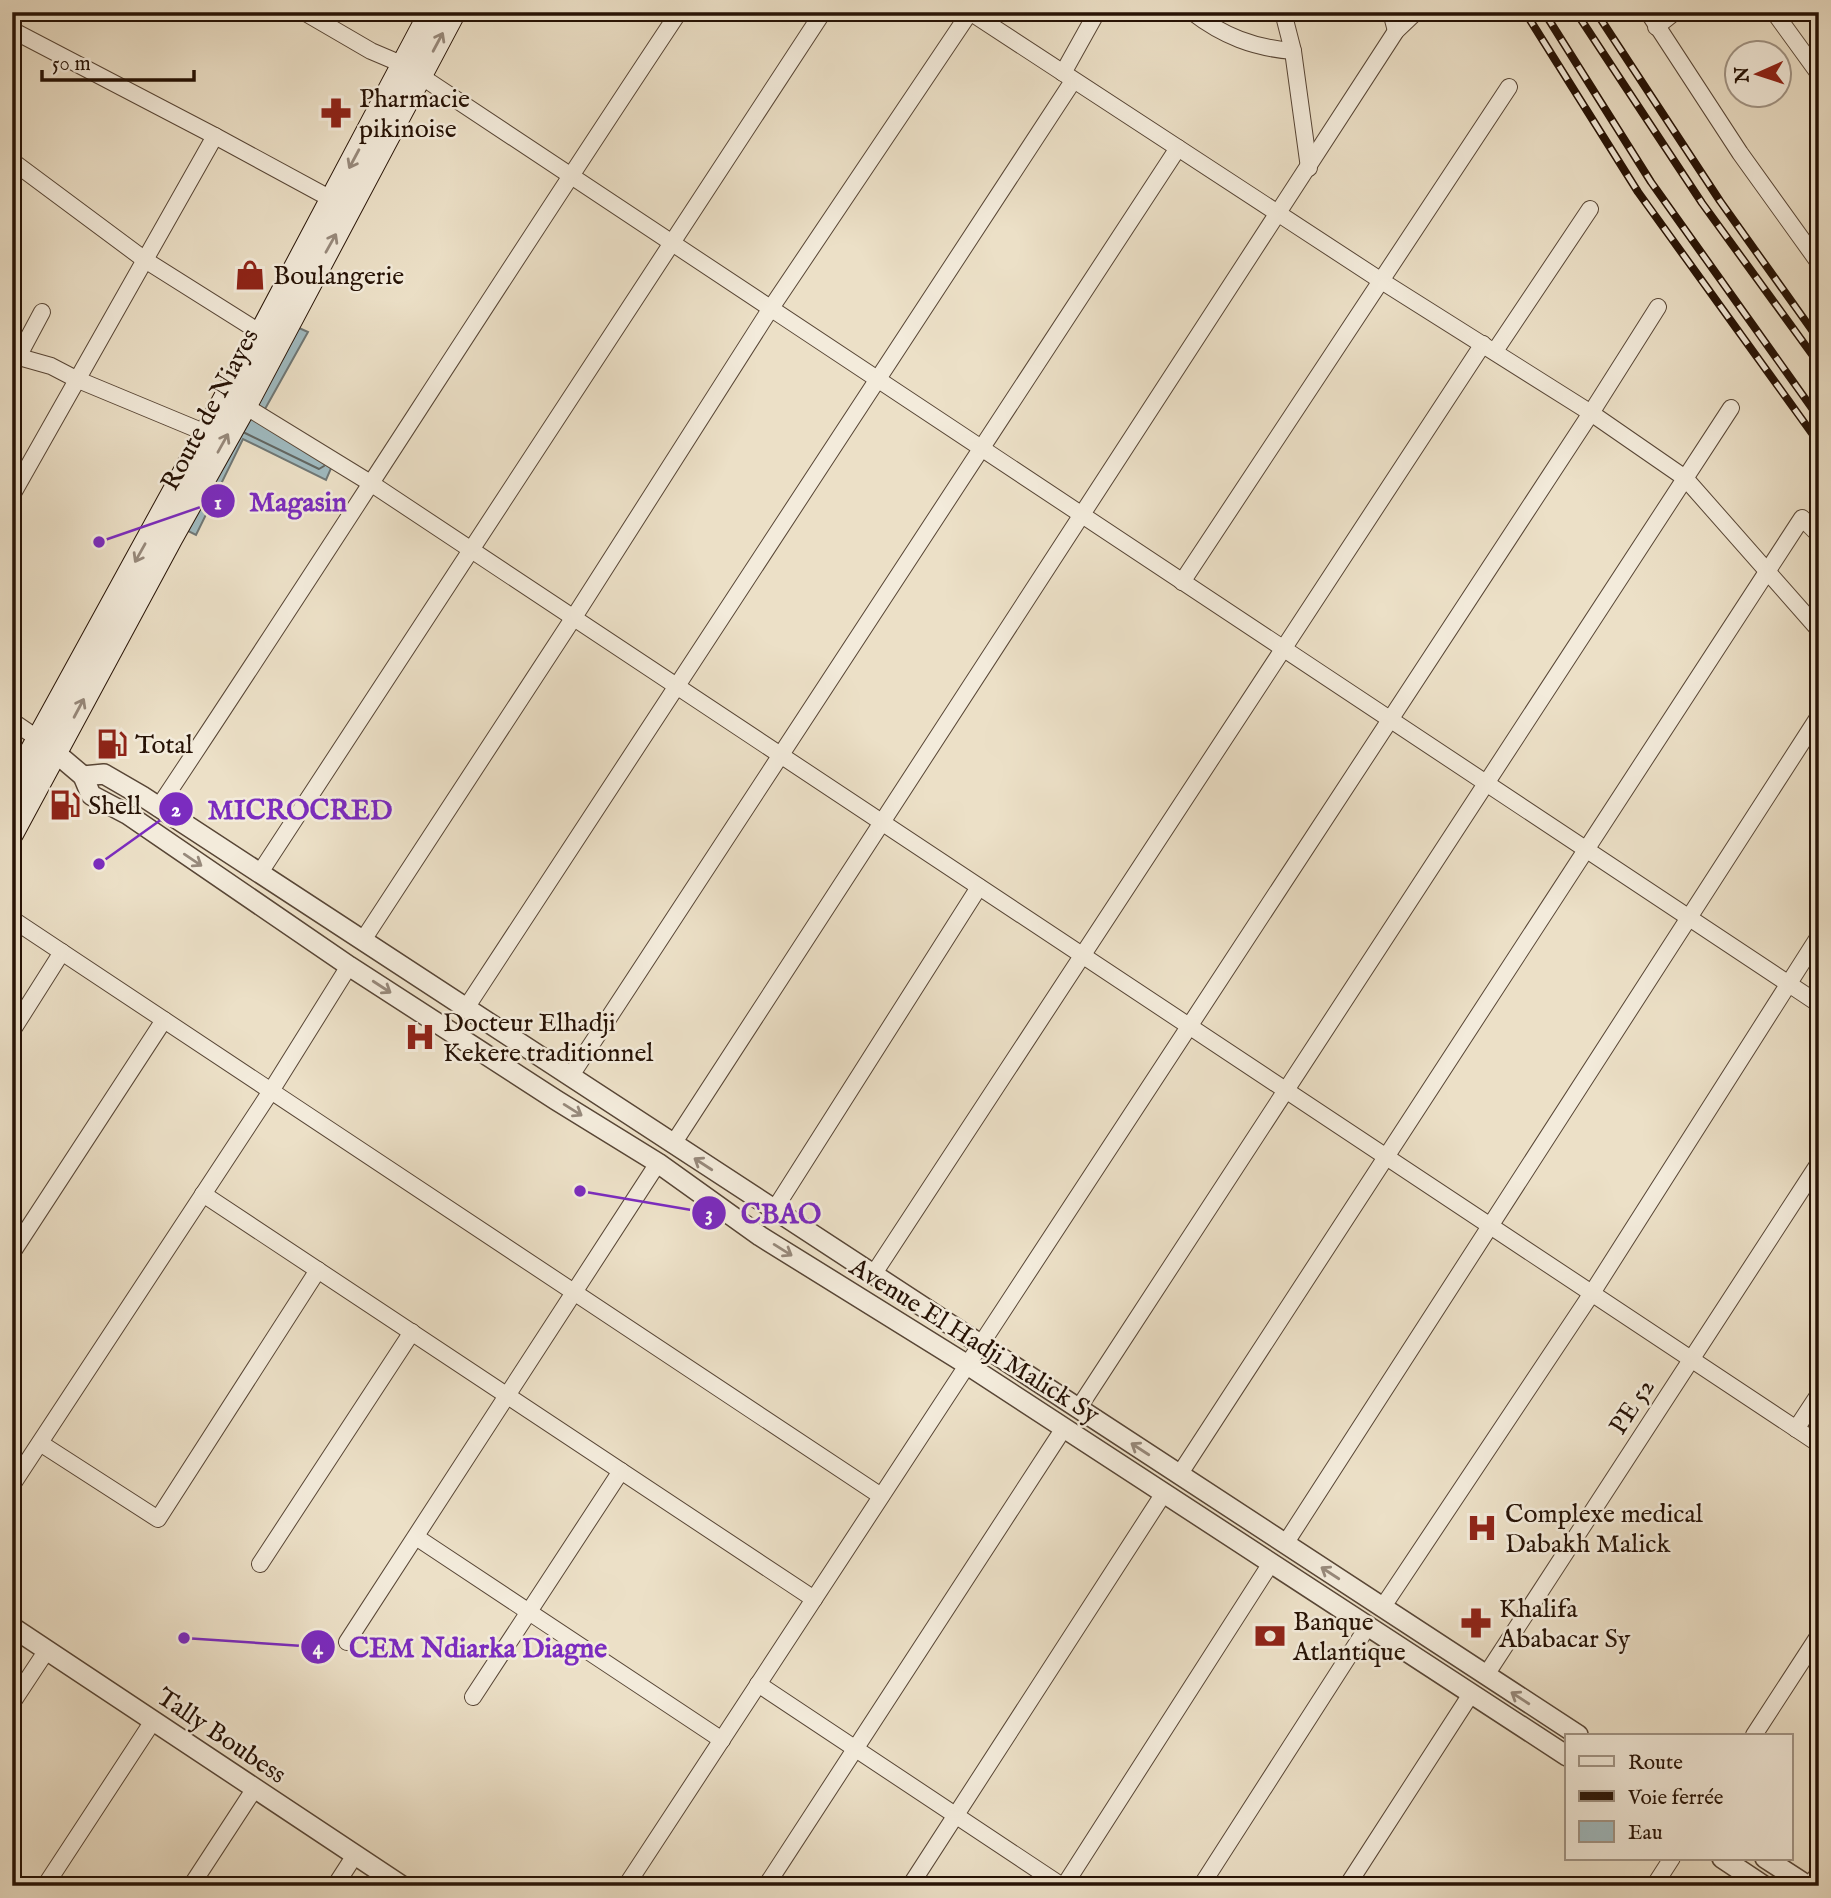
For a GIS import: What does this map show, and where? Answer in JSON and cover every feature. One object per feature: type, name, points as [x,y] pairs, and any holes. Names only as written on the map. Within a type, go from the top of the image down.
[{"type":"main road","name":"Route de Niayes","points":[[12,787],[46,745],[245,406],[412,70],[431,12]]},
{"type":"main road","name":"Route de Niayes","points":[[12,832],[46,745],[206,433],[332,200],[412,70],[453,12]]},
{"type":"street","points":[[304,12],[371,51],[412,70],[1819,1004]]},
{"type":"street","points":[[158,807],[679,12]]},
{"type":"street","points":[[259,874],[823,12]]},
{"type":"street","points":[[363,940],[771,308],[970,12],[1380,280],[1591,413],[1685,478],[1819,630]]},
{"type":"street","points":[[466,1008],[877,379],[1068,77],[1097,12]]},
{"type":"street","points":[[1192,12],[1212,28],[1242,42],[1267,49],[1293,51]]},
{"type":"street","points":[[1283,12],[1293,51],[1309,168]]},
{"type":"street","points":[[1391,12],[1396,31]]},
{"type":"street","points":[[673,1144],[1396,31],[1416,12]]},
{"type":"street","points":[[1675,12],[1652,19],[1740,153],[1819,263]]},
{"type":"street","points":[[1774,12],[1819,75]]},
{"type":"street","points":[[12,30],[332,200]]},
{"type":"street","points":[[1182,582],[1509,87]]},
{"type":"street","points":[[12,495],[215,136]]},
{"type":"street","points":[[570,1077],[1178,148]]},
{"type":"street","points":[[12,161],[145,260],[261,333]]},
{"type":"street","points":[[873,1275],[1283,649],[1489,348],[1590,209]]},
{"type":"street","points":[[626,1886],[1658,307]]},
{"type":"street","points":[[42,312],[15,356],[51,366],[206,433]]},
{"type":"street","points":[[245,406],[372,484],[574,617],[1819,1444]]},
{"type":"street","points":[[1078,1409],[1731,408]]},
{"type":"street","points":[[1179,1475],[1802,518],[1819,535]]},
{"type":"street","points":[[1285,1544],[1819,716]]},
{"type":"street","points":[[12,721],[46,745]]},
{"type":"street","name":"Avenue El Hadji Malick Sy","points":[[46,745],[83,776],[91,795],[127,814],[349,966],[659,1163],[760,1236],[967,1364],[1565,1755]]},
{"type":"street","name":"Avenue El Hadji Malick Sy","points":[[83,776],[104,774],[158,807],[1576,1734]]},
{"type":"street","points":[[774,1210],[979,887]]},
{"type":"street","points":[[12,919],[881,1496]]},
{"type":"street","points":[[1382,1608],[1592,1293],[1819,936]]},
{"type":"street","points":[[12,1031],[62,952]]},
{"type":"street","points":[[12,1485],[271,1091],[349,966]]},
{"type":"street","points":[[12,1253],[164,1020]]},
{"type":"street","points":[[347,1642],[659,1163]]},
{"type":"street","name":"PE 52","points":[[1486,1675],[1819,1163]]},
{"type":"street","points":[[203,1194],[814,1599]]},
{"type":"street","points":[[40,1443],[158,1519],[318,1270]]},
{"type":"street","points":[[260,1564],[412,1332]]},
{"type":"street","points":[[1796,1429],[1819,1394]]},
{"type":"street","points":[[766,1886],[1064,1427]]},
{"type":"street","points":[[473,1697],[621,1471]]},
{"type":"street","points":[[911,1886],[1164,1493]]},
{"type":"street","points":[[416,1537],[722,1740]]},
{"type":"street","points":[[758,1684],[1063,1886],[1271,1563]]},
{"type":"street","points":[[1200,1886],[1368,1626]]},
{"type":"street","name":"Tally Boubess","points":[[12,1627],[402,1886]]},
{"type":"street","points":[[1755,1734],[1819,1635]]},
{"type":"street","points":[[12,1703],[47,1650]]},
{"type":"street","points":[[1347,1886],[1471,1694]]},
{"type":"street","points":[[46,1886],[153,1721]]},
{"type":"street","points":[[191,1886],[255,1788]]},
{"type":"street","points":[[335,1886],[355,1855]]},
{"type":"street","points":[[1654,1886],[1671,1860]]},
{"type":"street","points":[[1724,1860],[1764,1886]]},
{"type":"street","points":[[1768,1860],[1809,1886],[1819,1872]]},
{"type":"water","points":[[266,313],[308,332],[265,409],[335,459],[326,480],[243,439],[196,535],[154,514]]},
{"type":"railway","points":[[1525,12],[1638,192],[1819,443]]},
{"type":"railway","points":[[1544,12],[1651,182],[1819,418]]},
{"type":"railway","points":[[1576,12],[1702,203],[1819,364]]},
{"type":"railway","points":[[1596,12],[1720,201],[1819,340]]},
{"type":"place","name":"Pharmacie pikinoise","points":[[336,113]]},
{"type":"place","name":"Boulangerie","points":[[250,275]]},
{"type":"place","name":"Magasin","points":[[99,542]]},
{"type":"place","name":"Total","points":[[112,744]]},
{"type":"place","name":"Shell","points":[[65,805]]},
{"type":"place","name":"MICROCRED","points":[[99,864]]},
{"type":"place","name":"Docteur Elhadji Kekere traditionnel","points":[[420,1037]]},
{"type":"place","name":"CBAO","points":[[580,1191]]},
{"type":"place","name":"Complexe medical Dabakh Malick","points":[[1482,1528]]},
{"type":"place","name":"Khalifa Ababacar Sy","points":[[1476,1623]]},
{"type":"place","name":"Banque Atlantique","points":[[1270,1636]]},
{"type":"place","name":"CEM Ndiarka Diagne","points":[[184,1638]]}]
